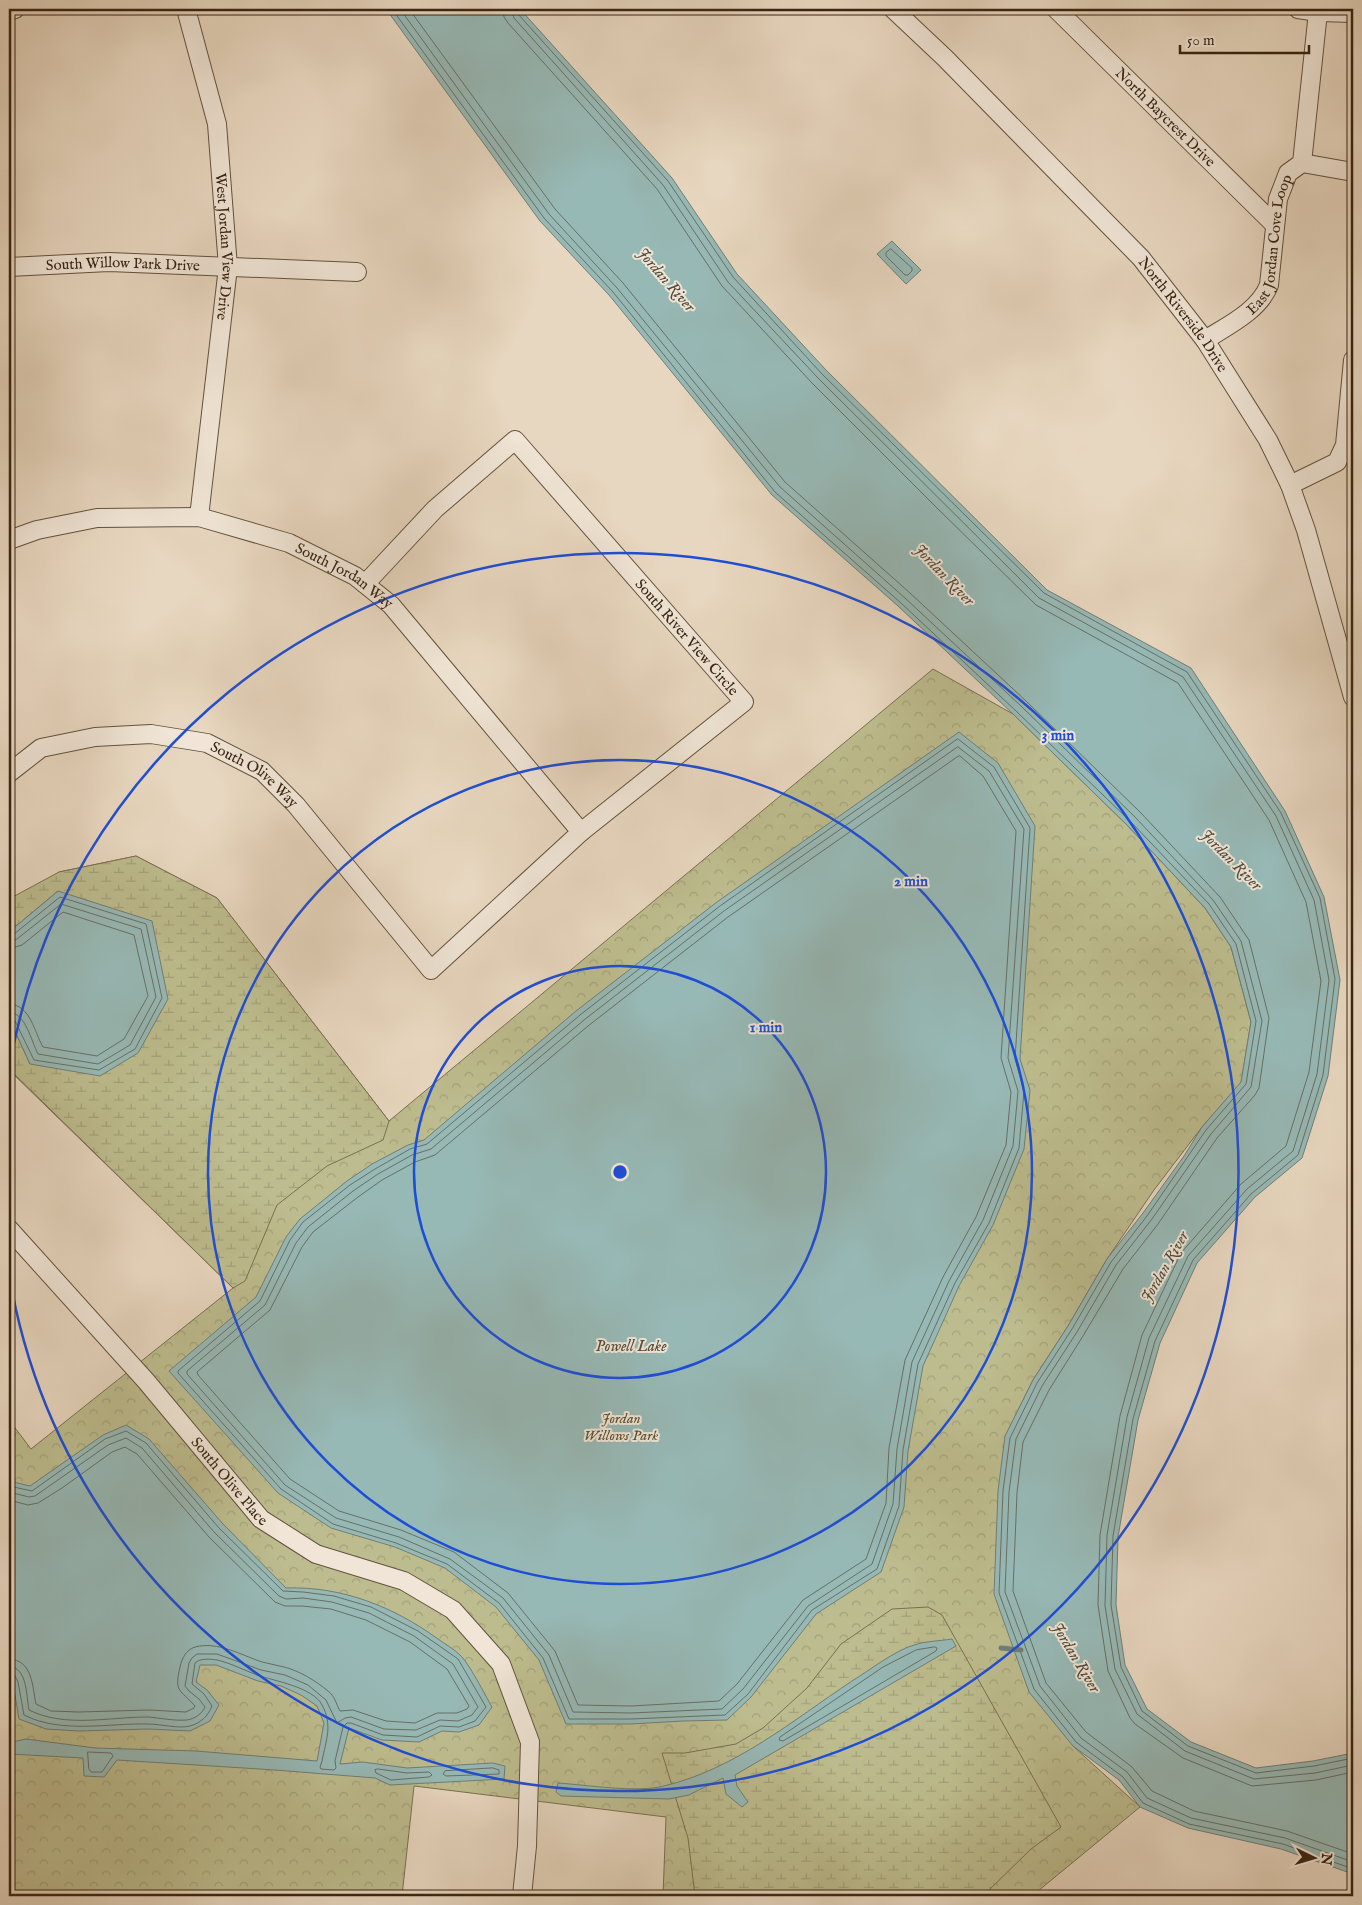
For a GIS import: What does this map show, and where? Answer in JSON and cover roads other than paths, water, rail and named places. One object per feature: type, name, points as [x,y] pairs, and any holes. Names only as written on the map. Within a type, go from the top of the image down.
[{"type":"street","points":[[9,11],[15,9]]},
{"type":"street","name":"West Jordan View Drive","points":[[186,9],[217,124],[228,267],[199,517]]},
{"type":"street","name":"North Riverside Drive","points":[[894,9],[945,58],[1142,258],[1206,340],[1268,440],[1290,485],[1306,530],[1353,697]]},
{"type":"street","name":"North Baycrest Drive","points":[[1056,9],[1275,225]]},
{"type":"street","points":[[1298,9],[1353,14]]},
{"type":"street","name":"East Jordan Cove Loop","points":[[1206,340],[1248,311],[1266,294],[1272,265],[1278,199],[1288,173],[1302,163],[1318,12]]},
{"type":"street","points":[[1302,163],[1353,172]]},
{"type":"street","name":"South Willow Park Drive","points":[[9,267],[109,262],[357,272]]},
{"type":"street","points":[[1290,485],[1337,462],[1345,445],[1353,360]]},
{"type":"street","name":"South River View Circle","points":[[365,584],[435,509],[515,440],[744,702],[582,832],[431,970]]},
{"type":"street","name":"South Jordan Way","points":[[9,540],[37,530],[97,518],[199,517],[289,543],[355,576],[391,605],[582,832]]},
{"type":"street","name":"South Olive Way","points":[[9,773],[42,748],[95,737],[151,734],[206,743],[262,772],[296,805],[431,970]]},
{"type":"street","name":"South Olive Place","points":[[9,1229],[146,1381],[261,1520],[316,1554],[404,1581],[453,1610],[501,1664],[530,1742],[527,1846],[522,1896]]},
{"type":"water","name":"Jordan River","points":[[386,9],[520,9],[672,178],[737,274],[826,370],[1047,590],[1191,668],[1285,811],[1324,897],[1340,980],[1328,1076],[1302,1158],[1255,1197],[1197,1263],[1160,1343],[1138,1420],[1118,1537],[1116,1605],[1125,1665],[1147,1709],[1191,1742],[1256,1768],[1313,1761],[1353,1753],[1353,1874],[1281,1849],[1188,1828],[1140,1807],[1119,1780],[1073,1746],[1029,1692],[994,1594],[998,1491],[1005,1436],[1033,1380],[1068,1326],[1107,1259],[1143,1213],[1184,1156],[1202,1127],[1241,1082],[1251,1022],[1231,947],[1205,908],[1127,825],[898,606],[772,495],[609,295],[540,221]]},
{"type":"water","points":[[892,241],[921,270],[906,284],[877,254]]},
{"type":"water","name":"Powell Lake","points":[[959,732],[998,763],[1035,826],[1020,1059],[1030,1090],[1024,1149],[993,1225],[959,1286],[923,1366],[908,1451],[904,1507],[881,1572],[816,1614],[751,1697],[727,1720],[631,1724],[566,1724],[539,1660],[496,1607],[445,1568],[395,1547],[331,1528],[278,1493],[169,1371],[256,1297],[286,1237],[300,1219],[347,1181],[372,1164],[408,1145],[424,1140],[576,1011],[717,902]]},
{"type":"water","points":[[58,891],[152,921],[168,999],[138,1053],[100,1076],[30,1064],[9,1018],[9,932]]},
{"type":"water","points":[[126,1425],[149,1439],[223,1524],[286,1588],[307,1588],[347,1595],[385,1608],[404,1617],[464,1659],[492,1707],[479,1725],[459,1732],[442,1731],[419,1742],[382,1740],[349,1728],[340,1764],[363,1762],[407,1768],[493,1763],[505,1766],[504,1779],[390,1785],[375,1778],[117,1760],[104,1777],[84,1776],[83,1758],[9,1754],[9,1739],[12,1742],[26,1739],[95,1748],[196,1751],[317,1761],[324,1723],[317,1706],[301,1695],[281,1686],[258,1681],[216,1665],[200,1665],[196,1682],[207,1690],[219,1705],[210,1721],[190,1731],[148,1729],[79,1731],[46,1729],[19,1719],[13,1683],[9,1672],[9,1481],[30,1486],[103,1435]]},
{"type":"water","points":[[952,1639],[956,1646],[735,1775],[737,1786],[748,1802],[742,1807],[726,1794],[723,1778],[689,1795],[669,1799],[561,1796],[556,1792],[558,1783],[640,1789],[664,1786],[690,1778],[739,1756],[898,1652],[919,1644]]},
{"type":"waterway","points":[[1001,1648],[1021,1650]]},
{"type":"park label","name":"Jordan Willows Park","points":[[621,1426]]}]
